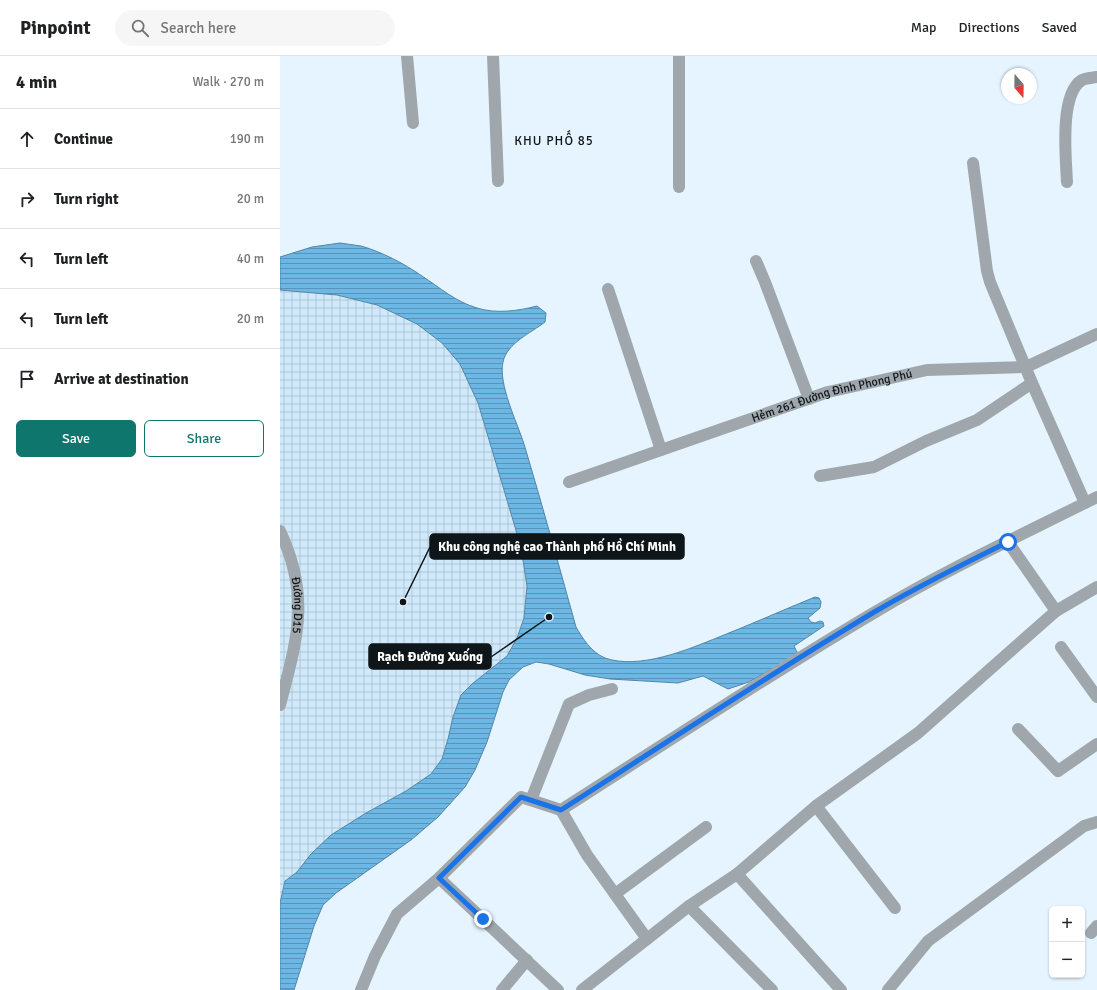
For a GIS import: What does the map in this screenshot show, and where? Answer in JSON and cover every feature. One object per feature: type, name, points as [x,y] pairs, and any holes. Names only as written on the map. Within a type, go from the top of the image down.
[{"type":"street","points":[[407,56],[413,123]]},
{"type":"street","points":[[493,56],[498,181]]},
{"type":"street","points":[[679,56],[679,187]]},
{"type":"street","points":[[1067,182],[1065,129],[1069,99],[1083,79],[1097,77]]},
{"type":"street","points":[[973,162],[986,271],[1032,383],[1085,503]]},
{"type":"street","points":[[756,261],[809,399]]},
{"type":"street","points":[[608,289],[661,450]]},
{"type":"street","name":"Hẻm 261 Đường Đình Phong Phú","points":[[570,482],[828,392],[927,370],[1026,366],[1097,334]]},
{"type":"street","points":[[820,476],[874,467],[926,441],[977,420],[1032,383]]},
{"type":"street","points":[[561,810],[877,611],[954,568],[1097,497]]},
{"type":"street","name":"Đường D15","points":[[280,531],[295,569],[299,617],[296,642],[280,705]]},
{"type":"street","points":[[1008,542],[1056,610]]},
{"type":"street","points":[[582,990],[689,906],[737,874],[816,806],[918,733],[1056,610],[1097,586]]},
{"type":"street","points":[[1061,647],[1097,697]]},
{"type":"street","points":[[531,800],[569,704],[589,695],[612,689]]},
{"type":"street","points":[[1018,729],[1058,771],[1097,744]]},
{"type":"street","points":[[361,990],[375,956],[397,914],[439,878],[521,797],[561,810],[587,855],[647,939]]},
{"type":"street","points":[[816,806],[895,908]]},
{"type":"street","points":[[888,990],[928,940],[1084,826],[1097,822]]},
{"type":"street","points":[[615,894],[706,827]]},
{"type":"street","points":[[737,874],[841,990]]},
{"type":"street","points":[[439,878],[558,990]]},
{"type":"street","points":[[689,906],[772,990]]},
{"type":"street","points":[[502,990],[527,960]]},
{"type":"shaded area","points":[[280,290],[337,295],[377,305],[417,324],[442,343],[460,364],[478,403],[521,547],[527,586],[524,618],[517,638],[507,656],[494,667],[448,739],[442,759],[431,774],[311,854],[297,872],[285,881],[280,903]]},
{"type":"water","points":[[340,243],[369,248],[400,262],[455,298],[477,308],[492,311],[507,311],[537,306],[546,313],[545,322],[520,339],[505,355],[502,371],[503,381],[531,467],[576,627],[592,649],[605,658],[618,661],[633,662],[663,657],[706,642],[815,597],[819,598],[821,602],[820,608],[808,618],[811,622],[823,622],[824,626],[794,646],[798,654],[749,682],[728,689],[703,676],[678,683],[610,679],[585,675],[549,664],[536,662],[523,667],[509,680],[503,692],[487,742],[475,770],[465,787],[438,817],[411,840],[336,893],[323,905],[314,926],[294,990],[280,990],[280,903],[285,881],[297,872],[311,854],[331,835],[366,813],[406,791],[431,774],[442,759],[453,717],[461,695],[472,684],[507,656],[517,638],[524,618],[527,586],[521,547],[478,403],[460,364],[442,343],[417,324],[377,305],[337,295],[280,290],[280,257],[312,247]]},
{"type":"place","name":"Khu công nghệ cao Thành phố Hồ Chí Minh","points":[[403,602]]},
{"type":"place","name":"Rạch Đường Xuống","points":[[549,617]]},
{"type":"district","name":"KHU PHỐ 85","points":[[554,141]]},
{"type":"route","points":[[483,919],[439,878],[521,797],[561,810],[877,611],[954,568],[1008,542]]}]
